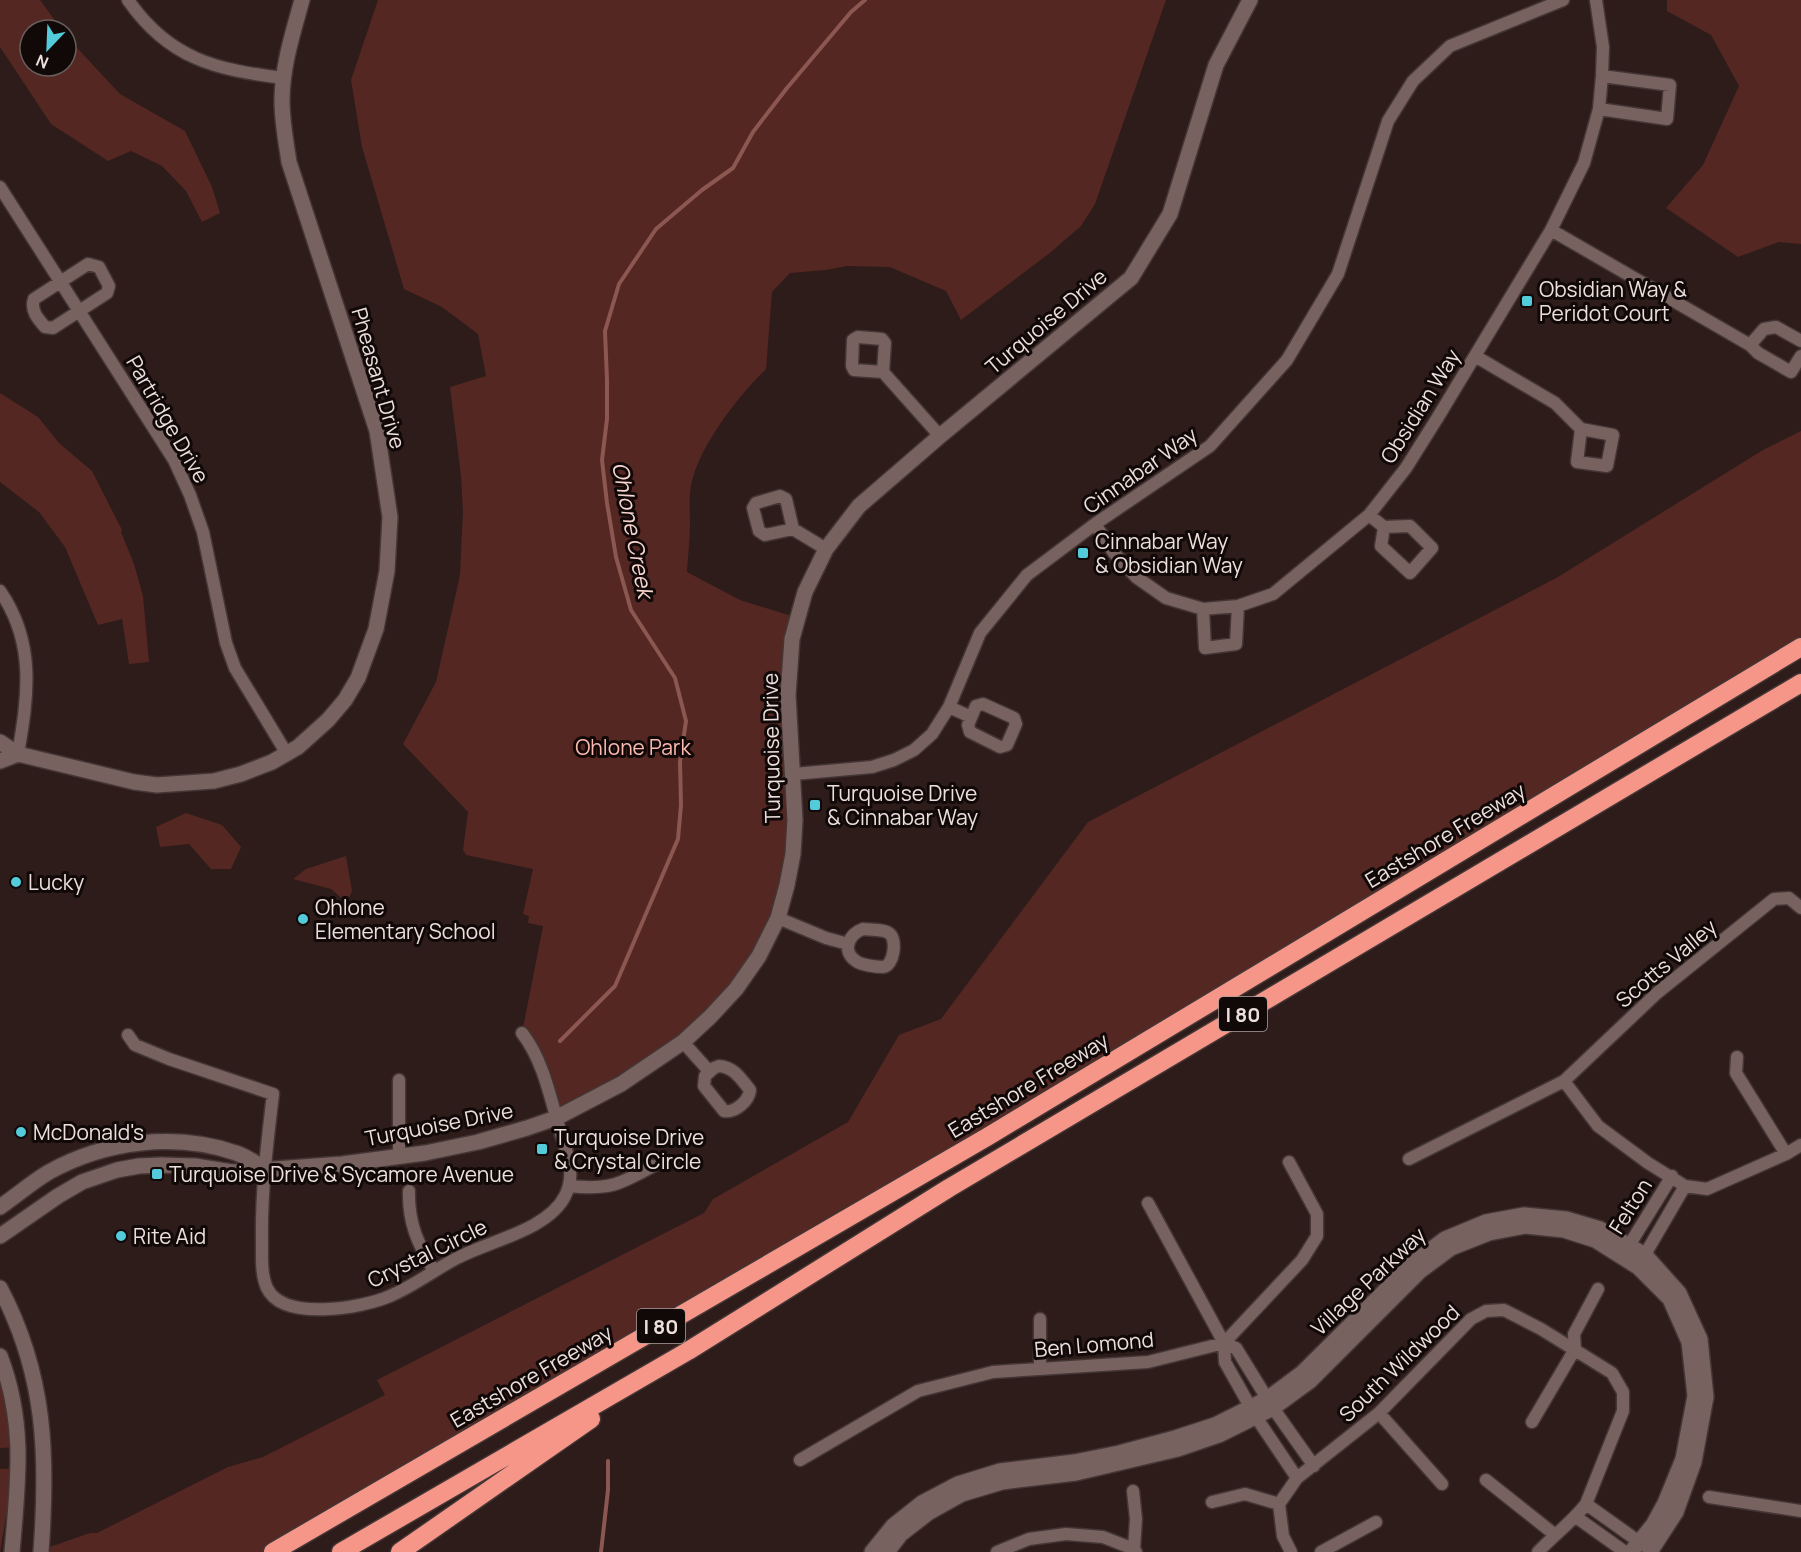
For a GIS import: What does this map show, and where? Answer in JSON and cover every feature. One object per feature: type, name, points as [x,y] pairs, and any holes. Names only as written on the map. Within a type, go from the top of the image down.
[{"type":"highway","name":"Eastshore Freeway","points":[[273,1552],[987,1137],[1801,647]]},
{"type":"highway","name":"I 80","points":[[341,1552],[688,1351],[949,1188],[1801,683]]},
{"type":"highway","points":[[400,1552],[688,1351]]},
{"type":"street","points":[[128,0],[149,26],[170,44],[193,58],[222,69],[284,78]]},
{"type":"street","name":"Pheasant Drive","points":[[0,742],[18,754],[107,776],[157,785],[214,782],[241,774],[287,754],[328,720],[345,700],[358,678],[378,617],[387,571],[390,517],[377,432],[289,162],[282,109],[284,78],[291,38],[302,0]]},
{"type":"street","name":"Turquoise Drive","points":[[0,1236],[82,1182],[117,1170],[156,1165],[195,1166],[232,1172],[264,1168],[310,1167],[399,1156],[478,1142],[556,1118],[621,1084],[683,1042],[710,1017],[735,989],[759,956],[778,918],[793,854],[795,820],[788,694],[792,639],[805,592],[826,549],[859,506],[1131,278],[1170,214],[1216,65],[1250,0]]},
{"type":"street","name":"Cinnabar Way","points":[[794,774],[862,768],[894,760],[914,750],[932,734],[949,707],[980,633],[1027,575],[1095,524],[1210,446],[1287,360],[1338,274],[1388,121],[1413,81],[1450,46],[1563,0]]},
{"type":"street","name":"Obsidian Way","points":[[1095,524],[1114,553],[1136,577],[1167,598],[1203,609],[1238,606],[1273,594],[1369,515],[1406,468],[1475,356],[1551,230],[1584,162],[1599,109],[1602,76],[1603,47],[1596,0]]},
{"type":"street","points":[[1599,109],[1667,119],[1670,85],[1602,76]]},
{"type":"street","name":"Partridge Drive","points":[[0,188],[165,444],[182,477],[203,532],[224,632],[235,668],[287,754]]},
{"type":"street","points":[[1551,230],[1750,345],[1758,353],[1791,372],[1801,356]]},
{"type":"street","points":[[88,264],[99,267],[108,283],[109,290],[80,311],[49,328],[43,324],[32,306],[34,299],[88,264]]},
{"type":"street","points":[[1750,345],[1764,329],[1776,327],[1801,341]]},
{"type":"street","points":[[1475,356],[1555,403],[1581,429]]},
{"type":"street","points":[[883,372],[940,436]]},
{"type":"street","points":[[1369,515],[1384,527]]},
{"type":"street","points":[[793,529],[826,549]]},
{"type":"street","points":[[0,591],[16,621],[27,667],[27,698],[18,754],[0,761]]},
{"type":"street","points":[[1203,609],[1205,648],[1236,644],[1238,606]]},
{"type":"street","points":[[949,707],[971,717]]},
{"type":"street","name":"Scotts Valley","points":[[1409,1159],[1564,1081],[1657,993],[1774,899],[1789,898],[1801,908]]},
{"type":"street","points":[[778,918],[826,938],[848,944]]},
{"type":"street","points":[[522,1033],[542,1069],[570,1167],[569,1186],[601,1188],[614,1186],[653,1166]]},
{"type":"street","name":"Crystal Circle","points":[[128,1035],[135,1045],[152,1052],[273,1094],[261,1210],[263,1276],[268,1289],[282,1302],[305,1309],[335,1308],[365,1305],[391,1296],[484,1245],[537,1224],[560,1205],[569,1186]]},
{"type":"street","points":[[683,1042],[709,1071]]},
{"type":"street","points":[[1737,1057],[1736,1073],[1786,1154]]},
{"type":"street","points":[[399,1080],[399,1156]]},
{"type":"street","points":[[1564,1081],[1598,1126],[1648,1163],[1685,1186],[1707,1190],[1801,1145]]},
{"type":"street","points":[[0,1207],[49,1172],[108,1149],[135,1144],[156,1141],[196,1144],[237,1153],[264,1168]]},
{"type":"street","points":[[1224,1343],[1302,1260],[1317,1236],[1317,1214],[1289,1162]]},
{"type":"street","name":"Felton","points":[[1626,1250],[1672,1176]]},
{"type":"street","name":"Felton","points":[[1641,1261],[1685,1186]]},
{"type":"street","points":[[409,1191],[408,1211],[422,1251],[434,1271]]},
{"type":"street","points":[[1148,1203],[1224,1343],[1225,1362],[1297,1478]]},
{"type":"street","name":"Village Parkway","points":[[887,1552],[901,1534],[928,1513],[962,1494],[1002,1482],[1076,1473],[1178,1449],[1219,1436],[1270,1404],[1413,1263],[1445,1239],[1486,1222],[1524,1215],[1566,1219],[1600,1229],[1679,1293],[1700,1339],[1706,1397],[1694,1462],[1676,1512],[1645,1550]]},
{"type":"street","points":[[0,1288],[12,1310],[30,1357],[43,1428],[45,1501],[41,1552]]},
{"type":"street","points":[[1532,1422],[1575,1349],[1574,1334],[1598,1289]]},
{"type":"street","name":"South Wildwood","points":[[1279,1504],[1297,1478],[1379,1413],[1471,1319],[1486,1311],[1504,1310],[1575,1349],[1612,1373],[1623,1392],[1623,1411],[1586,1504],[1576,1517],[1554,1534],[1538,1552]]},
{"type":"street","points":[[1040,1319],[1040,1369]]},
{"type":"street","points":[[1224,1343],[1236,1348],[1270,1404],[1314,1466]]},
{"type":"street","name":"Ben Lomond","points":[[800,1460],[918,1391],[993,1372],[1148,1362],[1224,1343]]},
{"type":"street","points":[[0,1356],[17,1416],[19,1482],[12,1552]]},
{"type":"street","name":"Village Parkway","points":[[872,1552],[893,1526],[922,1503],[958,1484],[1000,1471],[1074,1462],[1130,1450],[1254,1412]]},
{"type":"street","points":[[1379,1413],[1442,1484]]},
{"type":"street","points":[[1486,1480],[1554,1534]]},
{"type":"street","points":[[997,1552],[1029,1539],[1066,1534],[1103,1537],[1135,1551],[1136,1519],[1132,1491]]},
{"type":"street","points":[[1212,1502],[1245,1494],[1279,1504],[1283,1536],[1291,1552]]},
{"type":"street","points":[[1709,1497],[1801,1511]]},
{"type":"street","points":[[1586,1504],[1645,1550]]},
{"type":"street","points":[[1576,1517],[1625,1552]]},
{"type":"street","points":[[1321,1552],[1376,1522]]},
{"type":"green space","points":[[0,0],[40,0],[53,18],[18,18],[18,74],[0,47]]},
{"type":"green space","name":"Ohlone Park","points":[[378,0],[1166,0],[1095,204],[1081,226],[1051,252],[961,320],[946,291],[890,267],[847,266],[790,273],[772,292],[766,369],[743,394],[719,426],[708,443],[693,477],[687,572],[740,600],[798,618],[792,639],[794,792],[778,918],[710,1017],[556,1118],[522,1033],[543,926],[528,923],[529,916],[523,914],[533,869],[466,855],[463,850],[468,812],[403,744],[436,682],[460,575],[463,512],[450,387],[486,376],[478,334],[442,307],[404,289],[362,147],[351,80]]},
{"type":"green space","points":[[1667,0],[1801,0],[1801,244],[1779,242],[1738,257],[1666,208],[1703,165],[1739,86],[1711,35],[1667,11]]},
{"type":"green space","points":[[78,49],[120,94],[185,131],[212,187],[220,213],[202,222],[186,191],[162,166],[131,151],[108,161],[51,124],[21,78],[78,78]]},
{"type":"green space","points":[[0,393],[38,417],[59,443],[92,471],[122,530],[134,564],[143,596],[149,662],[129,664],[122,619],[98,625],[65,547],[39,512],[0,482]]},
{"type":"green space","points":[[1801,431],[1801,647],[273,1552],[41,1552],[41,1550],[90,1533],[97,1533],[228,1467],[263,1457],[385,1395],[377,1380],[704,1213],[713,1199],[848,1122],[899,1035],[941,1019],[1088,822],[1558,577],[1763,450]]},
{"type":"green space","points":[[186,813],[222,825],[241,847],[231,869],[211,869],[189,844],[160,847],[156,827]]},
{"type":"green space","points":[[346,856],[352,891],[347,903],[331,889],[293,879],[306,869]]},
{"type":"green space","points":[[0,1356],[19,1447],[0,1448]]},
{"type":"green space","points":[[19,1468],[19,1482],[6,1516],[0,1552],[0,1469]]},
{"type":"waterway","name":"Ohlone Creek","points":[[560,1041],[615,986],[678,839],[681,805],[680,762],[686,721],[675,678],[631,610],[616,557],[607,503],[602,460],[607,419],[605,331],[619,284],[656,229],[702,190],[733,168],[753,132],[787,88],[851,12],[865,0]]},
{"type":"waterway","name":"Ohlone Creek","points":[[601,1552],[608,1490],[608,1461]]},
{"type":"place","name":"Obsidian Way & Peridot Court","points":[[1527,301]]},
{"type":"place","name":"Cinnabar Way & Obsidian Way","points":[[1083,553]]},
{"type":"place","name":"Turquoise Drive & Cinnabar Way","points":[[815,805]]},
{"type":"place","name":"Lucky","points":[[16,882]]},
{"type":"place","name":"Ohlone Elementary School","points":[[303,919]]},
{"type":"place","name":"McDonald's","points":[[21,1132]]},
{"type":"place","name":"Turquoise Drive & Crystal Circle","points":[[542,1149]]},
{"type":"place","name":"Turquoise Drive & Sycamore Avenue","points":[[157,1174]]},
{"type":"place","name":"Rite Aid","points":[[121,1236]]}]
